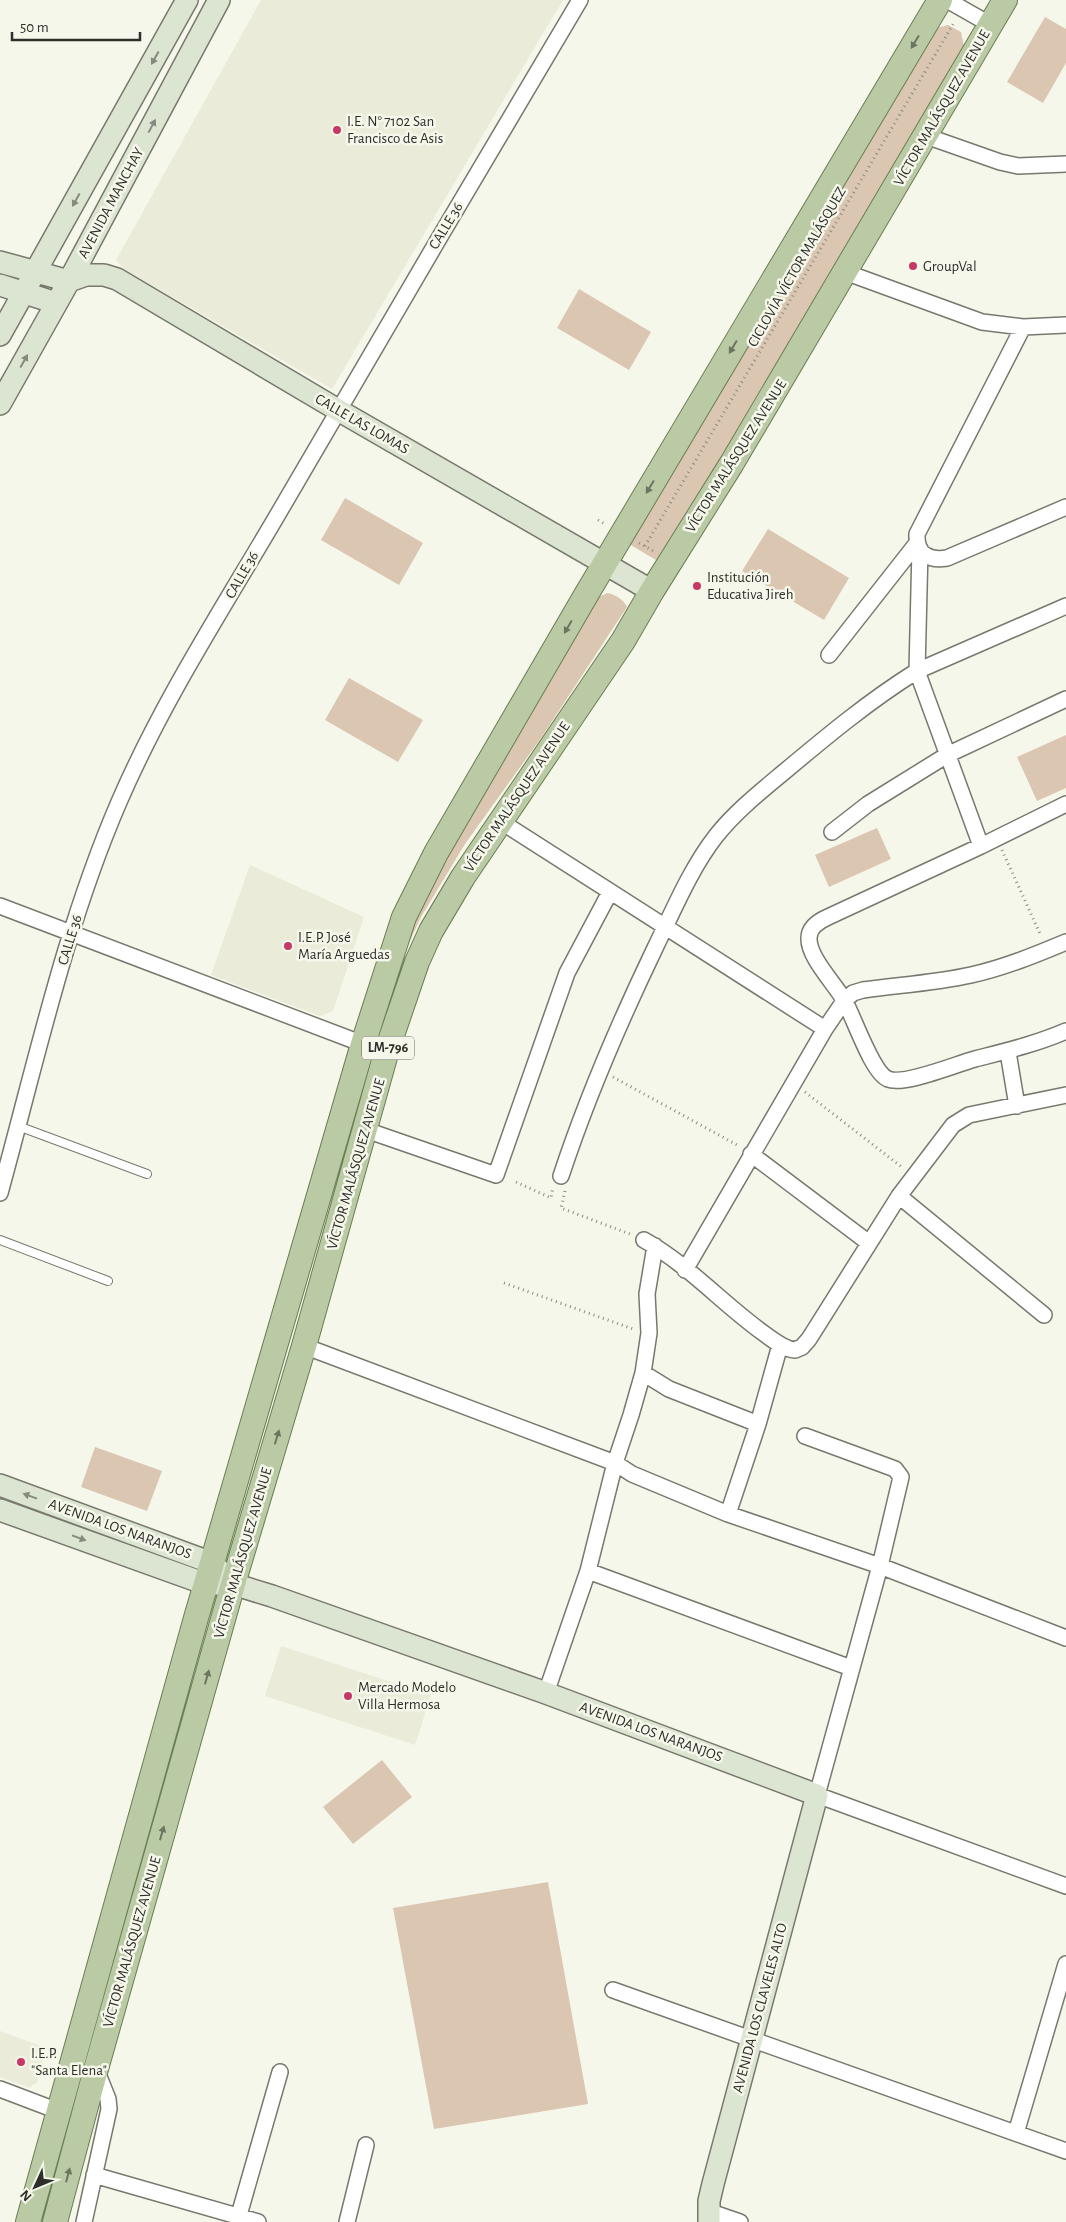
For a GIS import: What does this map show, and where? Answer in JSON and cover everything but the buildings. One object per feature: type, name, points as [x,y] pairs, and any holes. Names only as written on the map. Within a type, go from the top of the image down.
[{"type":"main road","name":"VÍCTOR MALÁSQUEZ AVENUE","points":[[28,2222],[209,1574],[394,943],[421,880],[604,565],[940,0]]},
{"type":"main road","name":"VÍCTOR MALÁSQUEZ AVENUE","points":[[55,2222],[96,2068],[233,1584],[304,1346],[387,1050],[417,962],[446,904],[500,821],[623,641],[652,591],[732,464],[1006,0]]},
{"type":"street","name":"AVENIDA MANCHAY","points":[[0,335],[187,0]]},
{"type":"street","name":"AVENIDA MANCHAY","points":[[0,404],[69,281],[219,0]]},
{"type":"street","name":"CALLE 36","points":[[0,1193],[71,933],[107,831],[154,729],[338,410],[580,0]]},
{"type":"street","points":[[947,0],[991,25]]},
{"type":"street","points":[[926,136],[1000,162],[1018,166],[1066,164]]},
{"type":"street","points":[[0,262],[69,281]]},
{"type":"street","points":[[845,272],[968,318],[1023,327],[1066,326]]},
{"type":"street","name":"CALLE LAS LOMAS","points":[[69,281],[86,275],[104,275],[118,279],[338,410],[652,591]]},
{"type":"street","points":[[0,285],[56,303]]},
{"type":"street","points":[[981,846],[917,672],[918,546],[920,528],[1023,327]]},
{"type":"street","points":[[918,546],[925,556],[931,559],[946,558],[1066,507]]},
{"type":"street","points":[[829,655],[918,546]]},
{"type":"street","points":[[561,1176],[594,1084],[666,926],[698,863],[726,823],[780,775],[884,692],[917,672],[1066,606]]},
{"type":"street","points":[[832,832],[868,804],[947,755],[1066,700]]},
{"type":"street","points":[[1066,804],[981,846],[828,916],[812,928],[809,942],[815,956],[844,1001],[873,1064],[888,1079],[896,1081],[1008,1052],[1066,1031]]},
{"type":"street","points":[[500,821],[825,1029]]},
{"type":"street","points":[[366,1130],[496,1175],[567,973],[610,892]]},
{"type":"street","points":[[0,906],[363,1044]]},
{"type":"street","points":[[685,1270],[745,1150],[844,1001],[852,993],[973,975],[1048,950],[1066,942]]},
{"type":"street","points":[[1008,1052],[1017,1106]]},
{"type":"street","points":[[649,1243],[685,1270],[737,1314],[780,1345],[791,1350],[802,1347],[899,1196],[942,1138],[960,1120],[969,1115],[1066,1095]]},
{"type":"street","points":[[745,1150],[869,1243]]},
{"type":"street","points":[[899,1196],[1044,1315]]},
{"type":"street","points":[[546,1693],[588,1571],[615,1463],[632,1416],[643,1373],[649,1333],[647,1294],[649,1243]]},
{"type":"street","points":[[728,1514],[758,1424],[780,1345]]},
{"type":"street","points":[[304,1346],[615,1463],[638,1477],[728,1514],[880,1566],[1066,1638]]},
{"type":"street","points":[[643,1373],[669,1389],[758,1424]]},
{"type":"street","points":[[805,1436],[895,1469],[901,1477],[880,1566],[850,1668],[817,1795]]},
{"type":"street","name":"AVENIDA LOS NARANJOS","points":[[0,1485],[233,1584],[282,1599],[546,1693],[1066,1886]]},
{"type":"street","name":"AVENIDA LOS NARANJOS","points":[[0,1510],[209,1574]]},
{"type":"street","points":[[588,1571],[850,1668]]},
{"type":"street","name":"AVENIDA LOS CLAVELES ALTO","points":[[708,2217],[713,2184],[817,1795]]},
{"type":"street","points":[[1016,2133],[1066,1964]]},
{"type":"street","points":[[613,1990],[752,2041],[1066,2151]]},
{"type":"street","points":[[84,2222],[109,2110],[108,2099],[96,2068]]},
{"type":"street","points":[[238,2219],[280,2072]]},
{"type":"street","points":[[0,2089],[58,2111]]},
{"type":"street","points":[[346,2222],[366,2146]]},
{"type":"street","points":[[94,2176],[238,2219],[258,2222]]},
{"type":"street","points":[[708,2217],[740,2222]]},
{"type":"lane","points":[[18,1126],[147,1174]]},
{"type":"lane","points":[[0,1240],[108,1281]]},
{"type":"path","name":"CICLOVÍA VÍCTOR MALÁSQUEZ","points":[[645,546],[963,9]]},
{"type":"path","points":[[997,838],[1048,950]]},
{"type":"path","points":[[610,1075],[745,1150]]},
{"type":"path","points":[[804,1092],[900,1166]]},
{"type":"path","points":[[516,1182],[551,1198],[554,1187],[565,1190],[561,1208],[649,1243]]},
{"type":"path","points":[[504,1283],[640,1332]]},
{"type":"shaded area","name":"I.E. N° 7102 San Francisco de Asis","points":[[261,0],[563,0],[332,389],[124,269],[116,260]]},
{"type":"shaded area","points":[[1045,17],[1066,29],[1066,63],[1043,103],[1007,82]]},
{"type":"shaded area","points":[[948,25],[961,32],[964,46],[793,343],[656,560],[629,544],[936,28]]},
{"type":"shaded area","points":[[579,289],[651,332],[629,370],[557,328]]},
{"type":"shaded area","points":[[345,498],[423,543],[399,585],[321,540]]},
{"type":"shaded area","points":[[768,529],[849,578],[824,620],[742,571]]},
{"type":"shaded area","points":[[607,593],[619,598],[627,607],[541,738],[465,844],[421,917],[400,962],[414,913],[597,598]]},
{"type":"shaded area","points":[[349,678],[423,720],[398,762],[325,720]]},
{"type":"shaded area","points":[[1066,735],[1066,788],[1037,801],[1017,757]]},
{"type":"shaded area","points":[[877,828],[891,859],[829,887],[815,855]]},
{"type":"shaded area","name":"I.E.P. José María Arguedas","points":[[250,865],[364,917],[333,1011],[320,1016],[211,975]]},
{"type":"shaded area","points":[[95,1447],[162,1471],[147,1511],[81,1487]]},
{"type":"shaded area","name":"Mercado Modelo Villa Hermosa","points":[[281,1646],[431,1695],[415,1745],[265,1696]]},
{"type":"shaded area","points":[[382,1760],[412,1797],[353,1844],[323,1807]]},
{"type":"shaded area","points":[[548,1882],[588,2104],[434,2129],[393,1908]]},
{"type":"shaded area","name":"I.E.P. \"Santa Elena\"","points":[[0,2031],[46,2048],[37,2083],[30,2088],[0,2077]]},
{"type":"place","name":"I.E. N° 7102 San Francisco de Asis","points":[[337,130]]},
{"type":"place","name":"GroupVal","points":[[913,266]]},
{"type":"place","name":"Institución Educativa Jireh","points":[[697,586]]},
{"type":"place","name":"I.E.P. José María Arguedas","points":[[288,946]]},
{"type":"place","name":"Mercado Modelo Villa Hermosa","points":[[348,1696]]},
{"type":"place","name":"I.E.P. \"Santa Elena\"","points":[[21,2062]]}]
